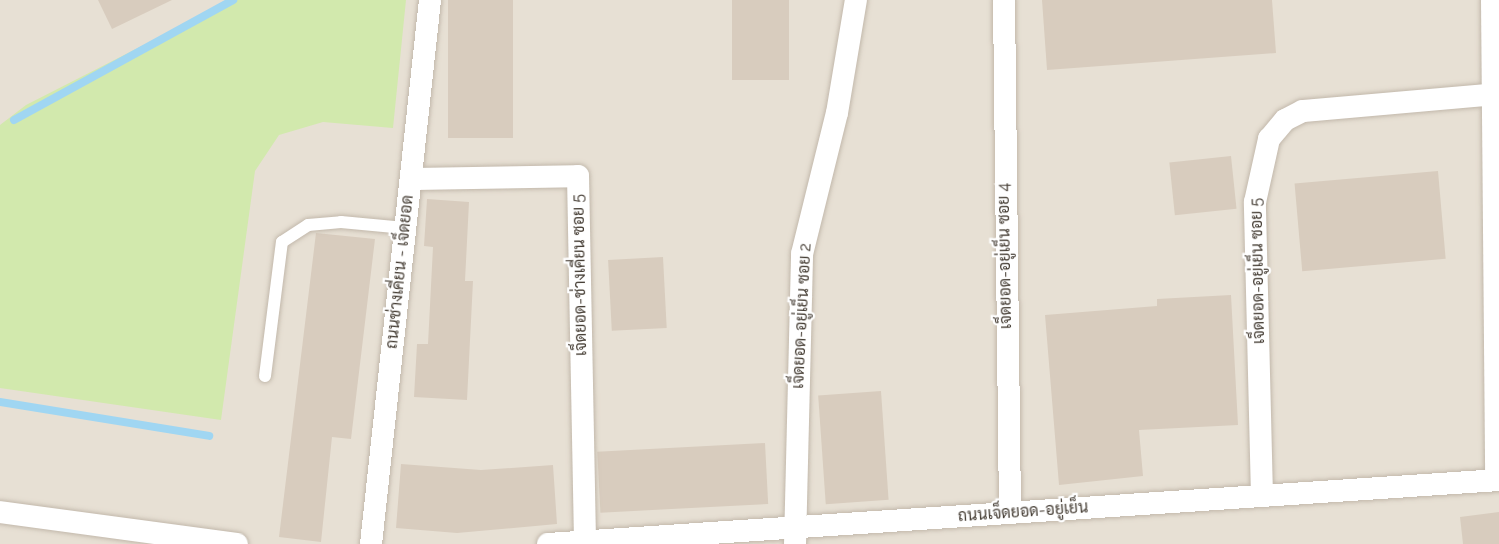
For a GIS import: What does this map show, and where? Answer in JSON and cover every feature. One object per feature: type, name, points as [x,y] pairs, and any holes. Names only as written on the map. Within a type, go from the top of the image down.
[{"type":"street","name":"ถนนช่างเคี่ยน - เจ็ดยอด","points":[[371,544],[430,0]]},
{"type":"street","name":"เจ็ดยอด-อยู่เย็น ซอย 2","points":[[795,537],[802,254],[837,113],[856,0]]},
{"type":"street","name":"เจ็ดยอด-อยู่เย็น ซอย 4","points":[[1004,0],[1010,513]]},
{"type":"street","points":[[1492,0],[1496,95],[1498,480]]},
{"type":"street","name":"เจ็ดยอด-อยู่เย็น ซอย 5","points":[[1262,496],[1255,202],[1269,139],[1285,120],[1304,111],[1496,95]]},
{"type":"street","name":"เจ็ดยอด-ช่างเคี่ยน ซอย 5","points":[[411,179],[578,176],[585,543]]},
{"type":"street","name":"ถนนเจ็ดยอด-อยู่เย็น","points":[[548,544],[795,537],[1010,513],[1498,480]]},
{"type":"street","points":[[0,512],[237,544]]},
{"type":"lane","points":[[265,376],[282,242],[308,225],[341,222],[405,228]]},
{"type":"shaded area","points":[[0,0],[1499,0],[1499,544],[0,544]]},
{"type":"green space","points":[[232,0],[406,0],[393,128],[323,122],[279,135],[255,171],[221,420],[0,388],[0,125],[26,105]]},
{"type":"building","points":[[98,0],[172,0],[112,29]]},
{"type":"building","points":[[448,0],[513,0],[513,138],[448,138]]},
{"type":"building","points":[[732,0],[789,0],[789,80],[732,80]]},
{"type":"building","points":[[1042,0],[1272,0],[1276,53],[1047,70]]},
{"type":"building","points":[[1231,156],[1237,209],[1175,215],[1169,162]]},
{"type":"building","points":[[1438,171],[1446,259],[1302,271],[1295,184]]},
{"type":"building","points":[[427,199],[469,202],[465,281],[473,281],[467,400],[414,397],[417,344],[428,344],[433,247],[424,246]]},
{"type":"building","points":[[316,233],[375,239],[351,439],[332,437],[321,542],[279,537]]},
{"type":"building","points":[[663,257],[667,328],[612,331],[608,260]]},
{"type":"building","points":[[1231,295],[1238,425],[1139,430],[1143,476],[1059,485],[1045,315],[1157,306],[1157,299]]},
{"type":"building","points":[[881,391],[889,500],[826,504],[818,395]]},
{"type":"building","points":[[765,443],[768,504],[600,513],[597,452]]},
{"type":"building","points":[[401,464],[481,470],[553,465],[557,524],[457,533],[396,528]]},
{"type":"building","points":[[1499,512],[1499,544],[1463,544],[1460,517]]},
{"type":"waterway","points":[[14,120],[233,0]]},
{"type":"waterway","points":[[0,402],[209,436]]}]
